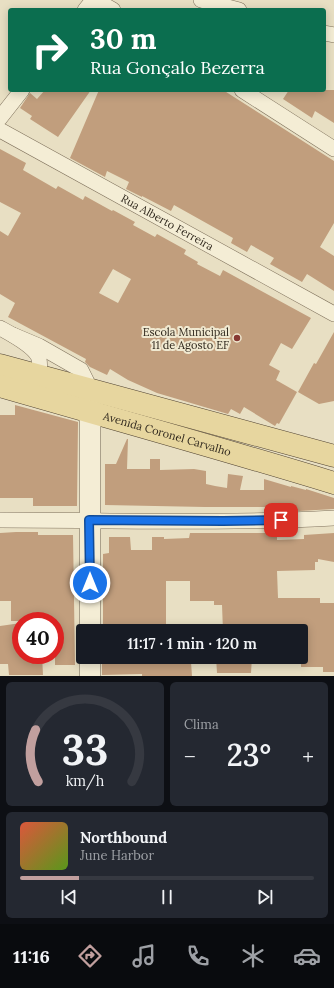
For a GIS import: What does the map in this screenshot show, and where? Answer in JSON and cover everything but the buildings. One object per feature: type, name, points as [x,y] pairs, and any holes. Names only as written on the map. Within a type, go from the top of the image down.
[{"type":"main road","name":"Avenida Coronel Carvalho","points":[[0,365],[90,388],[334,456]]},
{"type":"main road","name":"Avenida Coronel Carvalho","points":[[0,386],[180,436],[334,483]]},
{"type":"street","points":[[87,8],[94,0],[109,8]]},
{"type":"street","points":[[201,0],[231,8]]},
{"type":"street","points":[[0,118],[20,92]]},
{"type":"street","points":[[245,92],[334,149]]},
{"type":"street","name":"Rua Alberto Ferreira","points":[[0,130],[334,314]]},
{"type":"street","points":[[0,328],[39,346],[82,370],[90,388],[90,624]]},
{"type":"street","points":[[13,335],[37,355],[39,362],[39,375]]},
{"type":"street","points":[[0,520],[223,521],[334,518]]},
{"type":"street","points":[[90,664],[90,676]]},
{"type":"place","name":"Escola Municipal 11 de Agosto EF","points":[[237,338]]},
{"type":"route","points":[[90,583],[89,520],[281,520]]}]
